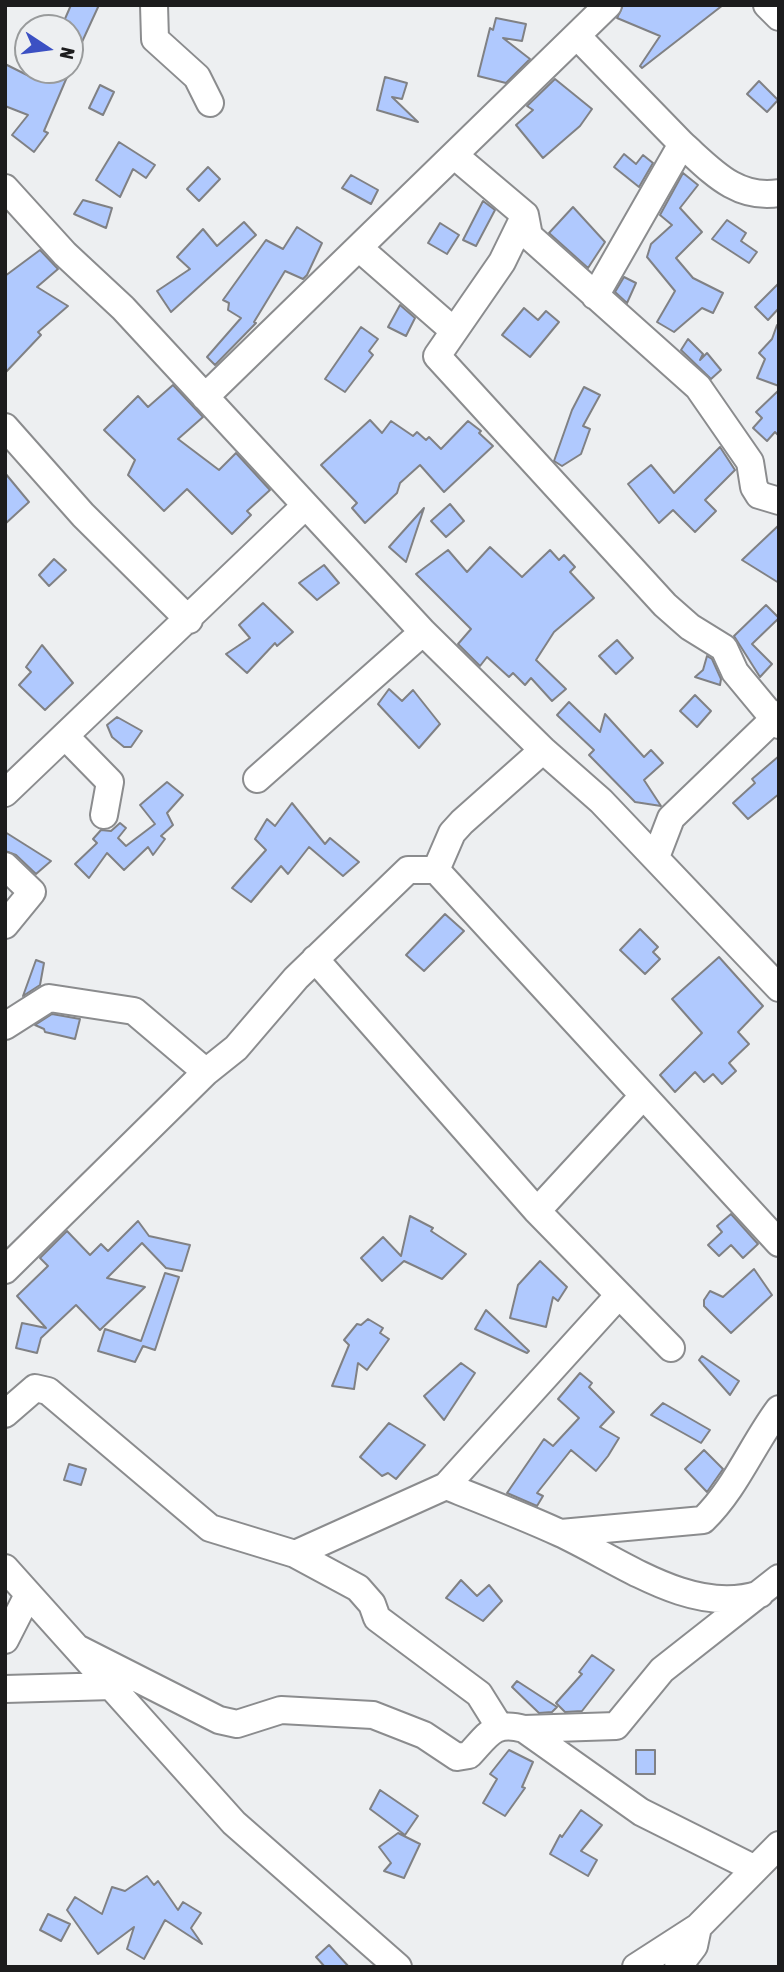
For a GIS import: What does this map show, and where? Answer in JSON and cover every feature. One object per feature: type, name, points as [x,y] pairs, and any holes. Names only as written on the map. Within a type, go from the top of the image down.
[{"type":"street","points":[[153,5],[155,39],[197,77],[210,103]]},
{"type":"street","points":[[205,397],[608,5]]},
{"type":"street","points":[[767,5],[779,17]]},
{"type":"street","points":[[577,36],[682,144],[724,182],[748,193],[779,193]]},
{"type":"street","points":[[595,296],[682,144]]},
{"type":"street","points":[[454,155],[525,215],[529,236],[698,387],[750,462],[754,487],[759,495],[779,502]]},
{"type":"street","points":[[5,188],[205,397],[304,507],[423,632],[543,750],[601,801],[779,988]]},
{"type":"street","points":[[525,215],[502,262],[437,356],[665,605],[690,628],[723,648],[735,672],[777,719],[671,818],[656,857]]},
{"type":"street","points":[[359,248],[454,331]]},
{"type":"street","points":[[5,427],[83,515],[189,620]]},
{"type":"street","points":[[5,793],[66,738],[304,507]]},
{"type":"street","points":[[257,779],[423,632]]},
{"type":"street","points":[[66,738],[110,782],[104,815]]},
{"type":"street","points":[[436,870],[457,827],[543,750]]},
{"type":"street","points":[[5,866],[32,892],[5,925]]},
{"type":"street","points":[[5,1270],[206,1072],[236,1048],[315,959],[408,870],[436,870],[779,1243]]},
{"type":"street","points":[[315,959],[537,1211],[671,1348]]},
{"type":"street","points":[[5,1026],[49,998],[134,1011],[206,1072]]},
{"type":"street","points":[[537,1211],[643,1096]]},
{"type":"street","points":[[295,1554],[446,1486],[619,1295]]},
{"type":"street","points":[[5,1415],[40,1387],[210,1528],[295,1554],[358,1588],[372,1604],[377,1618],[479,1694],[511,1727],[641,1812],[755,1869]]},
{"type":"street","points":[[560,1533],[703,1520],[732,1485],[758,1437],[779,1409]]},
{"type":"street","points":[[446,1486],[560,1533],[688,1594],[742,1600],[769,1586]]},
{"type":"street","points":[[5,1568],[233,1823],[398,1967]]},
{"type":"street","points":[[79,1649],[219,1720],[237,1724],[281,1710],[373,1716],[424,1735],[457,1757],[463,1757],[511,1727],[616,1726],[662,1670],[769,1586]]},
{"type":"street","points":[[5,1640],[29,1595]]},
{"type":"street","points":[[5,1689],[113,1686]]},
{"type":"street","points":[[636,1967],[698,1927],[779,1845]]},
{"type":"street","points":[[678,1967],[694,1946],[698,1927]]},
{"type":"building","points":[[71,5],[99,5],[84,38],[84,14],[67,14]]},
{"type":"building","points":[[623,5],[723,5],[642,68],[640,66],[660,36],[617,18]]},
{"type":"building","points":[[496,18],[526,24],[522,41],[503,38],[530,59],[506,83],[478,76],[490,28],[493,30]]},
{"type":"building","points":[[5,64],[14,68],[14,84],[64,84],[44,131],[48,133],[34,152],[12,135],[28,115],[5,106]]},
{"type":"building","points":[[385,77],[407,83],[402,99],[392,97],[418,122],[377,110]]},
{"type":"building","points":[[555,79],[592,109],[580,126],[543,158],[516,125],[533,110],[527,106]]},
{"type":"building","points":[[759,81],[778,100],[767,112],[747,94]]},
{"type":"building","points":[[100,85],[114,92],[103,115],[89,108]]},
{"type":"building","points":[[119,142],[155,165],[146,178],[133,169],[120,197],[96,180]]},
{"type":"building","points":[[624,154],[636,164],[643,155],[653,163],[639,187],[614,167]]},
{"type":"building","points":[[208,167],[220,179],[199,201],[187,189]]},
{"type":"building","points":[[683,173],[698,185],[680,208],[702,232],[676,258],[693,278],[723,293],[713,313],[702,308],[674,332],[657,322],[675,291],[647,257],[651,244],[672,225],[660,215]]},
{"type":"building","points":[[351,175],[378,190],[371,204],[342,188]]},
{"type":"building","points":[[83,200],[112,208],[106,228],[74,214]]},
{"type":"building","points":[[483,201],[495,210],[476,246],[463,240]]},
{"type":"building","points":[[573,207],[605,242],[588,268],[549,233]]},
{"type":"building","points":[[727,220],[746,233],[741,241],[757,252],[749,263],[712,239]]},
{"type":"building","points":[[244,222],[256,235],[171,312],[157,291],[190,269],[177,257],[203,229],[217,246]]},
{"type":"building","points":[[440,223],[459,235],[447,254],[428,243]]},
{"type":"building","points":[[297,227],[322,243],[307,275],[303,279],[285,271],[254,322],[256,323],[215,365],[207,357],[241,318],[228,310],[229,303],[223,300],[266,240],[283,249]]},
{"type":"building","points":[[40,250],[58,269],[37,287],[68,306],[38,332],[41,335],[5,373],[5,276]]},
{"type":"building","points":[[624,277],[636,283],[627,303],[615,292]]},
{"type":"building","points":[[779,283],[779,308],[768,320],[755,307]]},
{"type":"building","points":[[400,305],[415,318],[406,336],[388,327]]},
{"type":"building","points":[[524,308],[538,320],[546,311],[559,322],[530,357],[502,335]]},
{"type":"building","points":[[777,325],[779,386],[757,378],[765,359],[759,353],[772,339]]},
{"type":"building","points":[[361,327],[378,339],[369,351],[373,355],[345,392],[325,379]]},
{"type":"building","points":[[688,339],[703,354],[700,360],[707,353],[721,370],[711,379],[681,350]]},
{"type":"building","points":[[173,385],[203,417],[178,439],[219,470],[236,453],[270,490],[247,511],[251,515],[232,534],[187,489],[164,511],[128,475],[135,460],[104,430],[138,396],[148,407]]},
{"type":"building","points":[[584,387],[600,395],[583,426],[590,429],[581,454],[562,466],[554,461],[572,410]]},
{"type":"building","points":[[779,390],[779,436],[775,432],[767,441],[753,428],[762,418],[756,412]]},
{"type":"building","points":[[370,420],[382,433],[391,421],[413,436],[417,432],[426,440],[429,437],[441,449],[468,421],[481,431],[479,433],[493,446],[444,492],[420,465],[400,483],[397,493],[365,523],[352,508],[357,503],[321,465]]},
{"type":"building","points":[[720,447],[735,470],[705,500],[716,511],[695,532],[673,510],[659,523],[628,484],[651,465],[674,493]]},
{"type":"building","points":[[5,473],[29,502],[5,524]]},
{"type":"building","points":[[450,504],[464,521],[446,537],[431,521]]},
{"type":"building","points":[[424,508],[406,562],[389,547]]},
{"type":"building","points":[[779,525],[779,583],[742,560]]},
{"type":"building","points":[[490,547],[522,577],[550,550],[559,560],[564,555],[575,567],[570,572],[594,598],[554,632],[536,660],[566,689],[552,701],[531,678],[525,685],[513,673],[509,677],[487,657],[480,666],[458,644],[471,629],[416,574],[448,550],[467,572]]},
{"type":"building","points":[[54,559],[66,570],[49,586],[39,575]]},
{"type":"building","points":[[324,565],[339,583],[317,600],[299,583]]},
{"type":"building","points":[[263,603],[293,632],[277,646],[275,643],[247,673],[226,654],[250,638],[239,625]]},
{"type":"building","points":[[766,605],[779,618],[752,644],[772,664],[760,677],[734,636]]},
{"type":"building","points":[[617,640],[633,658],[616,674],[599,656]]},
{"type":"building","points":[[42,645],[73,683],[45,710],[19,685],[31,672],[26,667]]},
{"type":"building","points":[[707,656],[712,659],[721,679],[720,685],[695,677],[703,670]]},
{"type":"building","points":[[389,689],[402,701],[413,690],[440,724],[419,748],[378,704]]},
{"type":"building","points":[[695,695],[711,711],[697,727],[680,711]]},
{"type":"building","points":[[569,702],[600,732],[605,714],[644,757],[651,750],[663,763],[644,780],[661,806],[635,802],[589,755],[594,750],[557,715]]},
{"type":"building","points":[[117,717],[142,731],[131,747],[124,747],[112,737],[107,725]]},
{"type":"building","points":[[779,756],[779,794],[748,819],[733,803],[755,783],[752,779]]},
{"type":"building","points":[[167,782],[183,795],[167,813],[173,825],[161,836],[165,839],[153,855],[148,847],[124,870],[107,853],[89,878],[75,864],[97,843],[93,839],[101,830],[111,831],[120,823],[126,828],[118,838],[126,846],[155,824],[140,805]]},
{"type":"building","points":[[292,803],[325,844],[330,838],[359,862],[343,876],[309,847],[288,874],[281,866],[251,902],[232,888],[266,850],[255,839],[267,819],[275,826]]},
{"type":"building","points":[[5,832],[51,861],[36,874],[16,855],[5,851]]},
{"type":"building","points":[[445,914],[464,931],[424,971],[406,955]]},
{"type":"building","points":[[640,929],[658,947],[653,952],[660,959],[645,974],[620,950]]},
{"type":"building","points":[[719,957],[763,1006],[738,1032],[749,1044],[729,1063],[736,1071],[722,1084],[713,1074],[704,1082],[695,1072],[675,1092],[660,1075],[702,1033],[672,999]]},
{"type":"building","points":[[36,960],[44,963],[40,985],[23,996]]},
{"type":"building","points":[[52,1014],[80,1019],[75,1039],[45,1032],[35,1025]]},
{"type":"building","points":[[731,1214],[758,1244],[743,1258],[731,1245],[719,1256],[708,1245],[722,1232],[717,1226]]},
{"type":"building","points":[[410,1216],[433,1228],[431,1231],[466,1254],[442,1279],[404,1261],[382,1281],[361,1258],[383,1237],[401,1256]]},
{"type":"building","points":[[138,1221],[149,1236],[190,1245],[182,1271],[166,1268],[142,1243],[107,1278],[145,1287],[100,1330],[76,1305],[41,1338],[37,1353],[16,1348],[22,1323],[46,1328],[17,1296],[48,1266],[40,1258],[67,1231],[90,1255],[101,1244],[108,1251]]},
{"type":"building","points":[[540,1261],[567,1287],[558,1301],[553,1297],[546,1327],[510,1318],[518,1285]]},
{"type":"building","points":[[754,1269],[772,1295],[731,1333],[704,1306],[704,1300],[710,1291],[723,1297]]},
{"type":"building","points":[[165,1273],[179,1277],[155,1350],[143,1346],[135,1362],[98,1351],[105,1329],[141,1341]]},
{"type":"building","points":[[486,1310],[529,1351],[527,1353],[475,1329]]},
{"type":"building","points":[[368,1319],[383,1328],[380,1333],[389,1339],[367,1370],[358,1363],[354,1389],[332,1386],[349,1345],[344,1340],[357,1324],[361,1325]]},
{"type":"building","points":[[702,1356],[739,1381],[730,1395],[699,1360]]},
{"type":"building","points":[[461,1363],[475,1373],[444,1420],[424,1396]]},
{"type":"building","points":[[580,1373],[592,1383],[589,1387],[614,1412],[600,1427],[619,1438],[596,1471],[571,1450],[537,1493],[543,1496],[537,1506],[507,1493],[544,1439],[553,1446],[579,1418],[558,1399]]},
{"type":"building","points":[[663,1403],[710,1430],[701,1443],[651,1415]]},
{"type":"building","points":[[389,1423],[425,1445],[396,1479],[388,1473],[382,1476],[360,1457]]},
{"type":"building","points":[[704,1450],[723,1469],[707,1492],[685,1469]]},
{"type":"building","points":[[69,1464],[86,1469],[81,1485],[64,1480]]},
{"type":"building","points":[[461,1580],[477,1596],[489,1585],[502,1601],[483,1621],[446,1598]]},
{"type":"building","points":[[592,1655],[614,1670],[582,1711],[565,1712],[556,1703],[582,1674],[579,1672]]},
{"type":"building","points":[[517,1681],[557,1707],[552,1712],[539,1713],[512,1687]]},
{"type":"building","points":[[509,1750],[533,1762],[522,1787],[525,1788],[505,1816],[483,1803],[497,1779],[490,1774]]},
{"type":"building","points":[[636,1750],[655,1750],[655,1774],[636,1774]]},
{"type":"building","points":[[380,1790],[418,1816],[405,1835],[370,1809]]},
{"type":"building","points":[[581,1810],[602,1825],[581,1851],[597,1860],[588,1876],[550,1854],[560,1835],[562,1837]]},
{"type":"building","points":[[398,1833],[420,1844],[404,1878],[384,1871],[391,1863],[379,1847]]},
{"type":"building","points":[[147,1876],[154,1885],[158,1881],[178,1910],[183,1902],[201,1913],[191,1928],[202,1944],[165,1920],[144,1959],[127,1949],[134,1927],[98,1954],[67,1910],[75,1897],[102,1914],[112,1887],[125,1891]]},
{"type":"building","points":[[48,1914],[70,1924],[61,1941],[40,1930]]},
{"type":"building","points":[[329,1945],[349,1967],[325,1967],[316,1957]]}]
